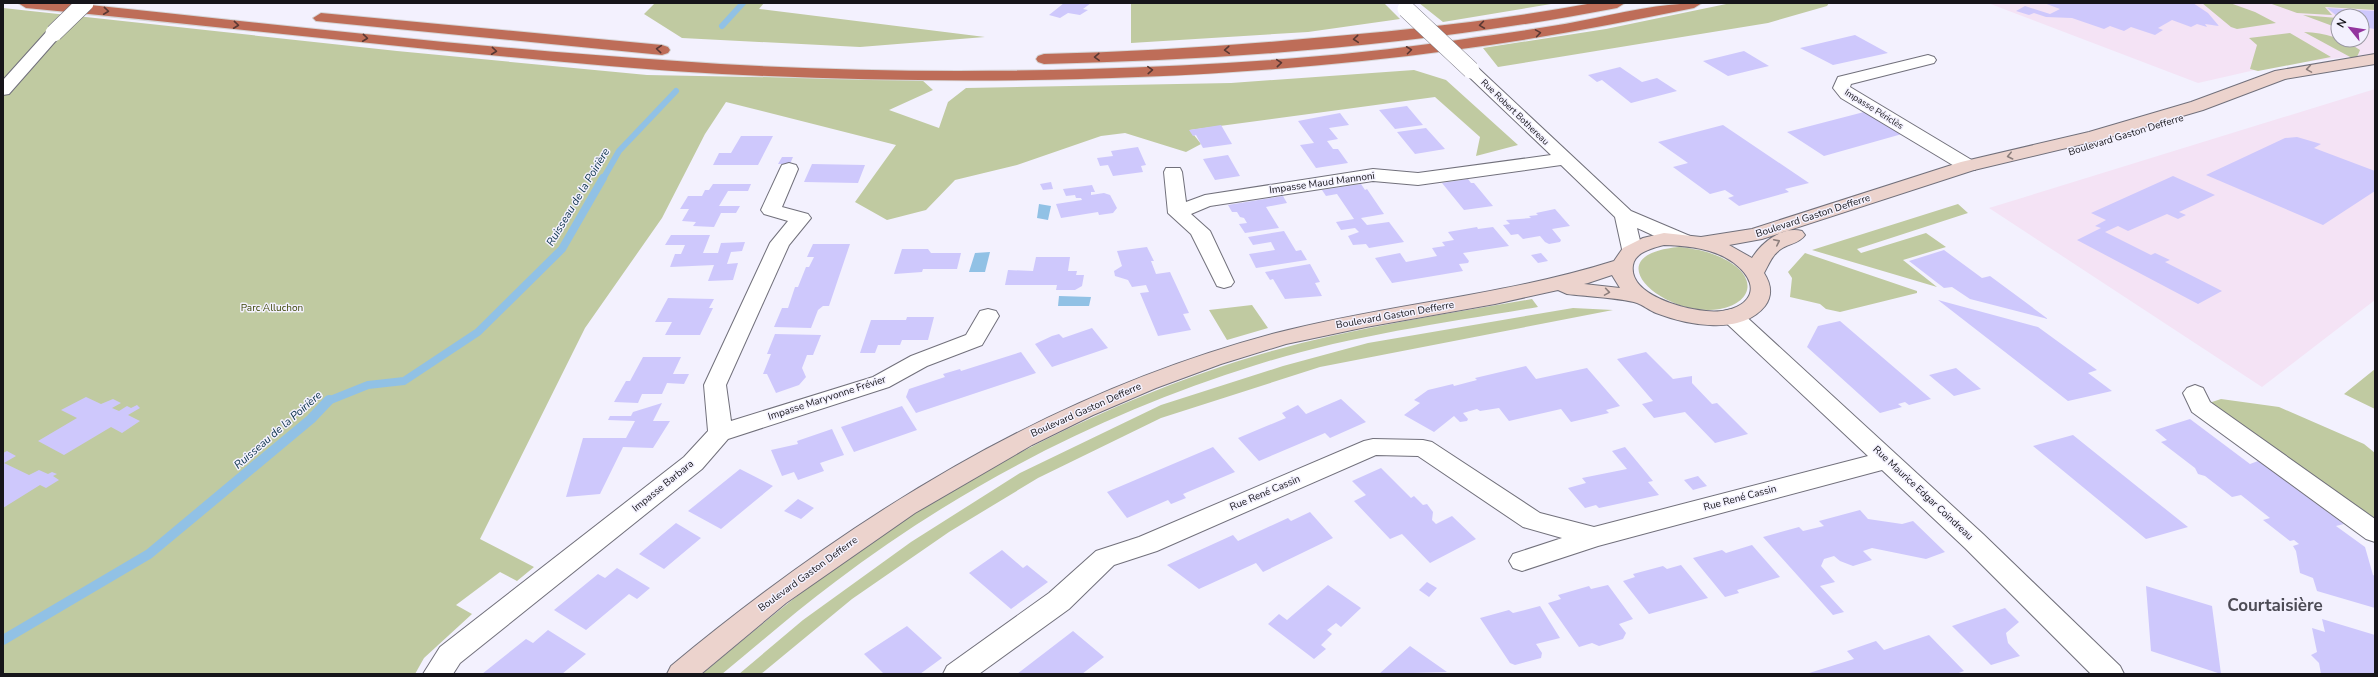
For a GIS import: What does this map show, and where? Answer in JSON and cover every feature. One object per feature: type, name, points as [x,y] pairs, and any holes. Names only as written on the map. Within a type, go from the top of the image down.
[{"type":"highway","points":[[26,3],[552,57],[721,69],[898,75],[1097,73],[1288,62],[1388,53],[1509,38],[1613,21],[1694,3]]},
{"type":"highway","points":[[174,3],[557,41],[682,51],[760,56],[930,60]]},
{"type":"highway","points":[[1025,59],[1168,54],[1387,36],[1456,28],[1617,3]]},
{"type":"main road","name":"Boulevard Gaston Defferre","points":[[681,674],[789,586],[874,526],[955,475],[1054,422],[1150,381],[1215,358],[1280,339],[1335,326],[1554,287],[1627,257],[1646,243],[1664,239],[1692,241],[1755,235],[1968,166],[2094,136],[2197,106],[2281,75],[2375,59]]},
{"type":"main road","name":"Boulevard Gaston Defferre","points":[[1754,272],[1765,251],[1772,244],[1878,208],[2259,94],[2313,81],[2375,70]]},
{"type":"main road","name":"Boulevard Gaston Defferre","points":[[1878,208],[1898,195],[1977,171],[1968,166]]},
{"type":"main road","points":[[1627,257],[1622,273],[1626,282],[1641,297],[1676,314],[1715,318],[1732,316],[1750,310],[1759,299],[1761,286],[1754,272],[1733,255],[1692,241]]},
{"type":"main road","name":"Boulevard Gaston Defferre","points":[[1554,287],[1641,297]]},
{"type":"street","points":[[3,90],[54,33],[84,3]]},
{"type":"street","name":"Rue Robert Bothereau","points":[[1403,6],[1624,215],[1692,241]]},
{"type":"street","name":"Impasse Périclès","points":[[1928,60],[1844,81],[1841,88],[1847,94],[1968,166]]},
{"type":"street","name":"Impasse Maud Mannoni","points":[[1178,213],[1205,200],[1373,175],[1418,179],[1564,159]]},
{"type":"street","points":[[720,433],[715,385],[780,243],[801,218],[771,210],[790,169]]},
{"type":"street","points":[[1173,172],[1178,213],[1200,231],[1224,282]]},
{"type":"street","points":[[1624,215],[1627,257]]},
{"type":"street","name":"Impasse Maryvonne Frévier","points":[[720,433],[881,382],[919,361],[974,340],[988,316]]},
{"type":"street","name":"Rue Maurice Edgar Coindreau","points":[[1732,316],[1974,541],[2110,674]]},
{"type":"street","points":[[2194,393],[2200,406],[2375,532]]},
{"type":"street","name":"Impasse Barbara","points":[[437,674],[450,654],[693,463],[720,433]]},
{"type":"street","name":"Rue René Cassin","points":[[957,674],[1059,601],[1105,558],[1148,544],[1373,447],[1422,448],[1532,520],[1594,537]]},
{"type":"street","name":"Rue René Cassin","points":[[1522,561],[1594,537],[1886,460]]},
{"type":"shaded area","points":[[1988,3],[2375,3],[2375,54],[2277,65],[2198,83]]},
{"type":"shaded area","points":[[2375,89],[2375,300],[2262,387],[1989,208]]},
{"type":"green space","points":[[655,3],[764,3],[759,9],[985,37],[860,47],[682,38],[644,14]]},
{"type":"green space","points":[[1131,3],[1384,3],[1400,19],[1308,32],[1131,43]]},
{"type":"green space","points":[[1419,3],[1557,3],[1443,22]]},
{"type":"green space","points":[[1731,3],[1829,3],[1827,6],[1768,23],[1498,67],[1483,48],[1606,29]]},
{"type":"green space","points":[[2202,3],[2230,3],[2255,12],[2276,23],[2237,29],[2231,27]]},
{"type":"green space","points":[[2269,3],[2375,3],[2375,10],[2370,10],[2370,8],[2325,7],[2330,15],[2297,13]]},
{"type":"green space","name":"Parc Alluchon","points":[[3,8],[397,51],[647,75],[922,80],[933,90],[889,110],[939,128],[948,102],[966,88],[1231,83],[1414,70],[1446,80],[1518,145],[1476,156],[1480,137],[1435,97],[1190,130],[1201,144],[1186,152],[1125,133],[1101,136],[1017,165],[955,180],[926,210],[887,220],[855,202],[896,145],[726,102],[705,134],[662,218],[585,328],[480,539],[534,567],[517,581],[500,572],[456,605],[472,614],[424,658],[415,674],[3,674]]},
{"type":"green space","points":[[2303,15],[2330,17],[2330,25]]},
{"type":"green space","points":[[2304,32],[2330,36],[2330,46]]},
{"type":"green space","points":[[2290,33],[2331,57],[2258,71],[2250,69],[2257,45],[2249,38]]},
{"type":"green space","points":[[2334,48],[2357,48],[2360,50],[2357,57],[2352,58]]},
{"type":"green space","points":[[1958,204],[1968,213],[1857,249],[1861,253],[1926,233],[1946,247],[1903,260],[1937,287],[1812,250]]},
{"type":"green space","points":[[1679,247],[1710,253],[1728,261],[1738,268],[1744,275],[1747,282],[1745,296],[1731,306],[1720,309],[1699,310],[1678,305],[1660,296],[1646,285],[1639,273],[1641,261],[1653,252]]},
{"type":"green space","points":[[1805,253],[1917,291],[1917,293],[1840,312],[1826,309],[1820,304],[1790,297],[1792,278],[1788,272]]},
{"type":"green space","points":[[1532,299],[1538,307],[1360,338],[1256,365],[1144,405],[1090,429],[1036,455],[933,514],[883,547],[835,582],[722,674],[702,674],[806,589],[871,542],[954,489],[1041,442],[1085,421],[1176,383],[1261,354],[1376,326]]},
{"type":"green space","points":[[1252,305],[1268,328],[1227,340],[1209,310]]},
{"type":"green space","points":[[1573,308],[1613,310],[1320,367],[1161,418],[1038,478],[949,532],[852,599],[761,674],[739,674],[803,620],[911,542],[1020,473],[1161,405],[1283,366],[1368,343]]},
{"type":"green space","points":[[2375,369],[2375,409],[2344,394]]},
{"type":"green space","points":[[2221,399],[2279,407],[2364,444],[2375,453],[2375,523],[2209,403]]},
{"type":"water","points":[[1039,204],[1051,206],[1048,220],[1037,218]]},
{"type":"water","points":[[990,252],[985,272],[969,272],[975,253]]},
{"type":"water","points":[[1059,296],[1091,297],[1089,306],[1058,306]]},
{"type":"building","points":[[1064,3],[1091,3],[1083,9],[1088,10],[1080,15],[1068,13],[1060,18],[1049,15]]},
{"type":"building","points":[[2044,3],[2193,3],[2208,13],[2219,26],[2205,24],[2207,27],[2197,24],[2191,27],[2172,20],[2158,28],[2163,30],[2155,35],[2131,27],[2124,31],[2110,26],[2104,29],[2072,18],[2046,17],[2034,13],[2029,15],[2016,11],[2025,6],[2050,14],[2060,9]]},
{"type":"building","points":[[2370,11],[2375,11],[2375,29],[2370,28]]},
{"type":"building","points":[[1855,35],[1888,53],[1833,65],[1800,48]]},
{"type":"building","points":[[1744,51],[1769,66],[1728,76],[1703,61]]},
{"type":"building","points":[[1620,67],[1642,82],[1657,78],[1677,91],[1631,103],[1602,80],[1597,82],[1588,75]]},
{"type":"building","points":[[1407,106],[1423,125],[1395,129],[1379,110]]},
{"type":"building","points":[[1864,112],[1902,134],[1824,156],[1787,132]]},
{"type":"building","points":[[1340,113],[1349,125],[1329,128],[1338,139],[1327,141],[1333,149],[1338,149],[1348,163],[1316,168],[1300,145],[1314,143],[1298,121]]},
{"type":"building","points":[[1221,125],[1232,144],[1203,148],[1196,135],[1193,136],[1189,130]]},
{"type":"building","points":[[1723,125],[1809,183],[1785,189],[1789,192],[1739,206],[1728,198],[1734,196],[1725,190],[1710,194],[1673,167],[1688,163],[1658,142]]},
{"type":"building","points":[[1426,128],[1445,149],[1415,154],[1397,132]]},
{"type":"building","points":[[741,136],[773,136],[758,165],[713,165],[719,153],[731,153]]},
{"type":"building","points":[[2297,137],[2321,144],[2314,148],[2375,171],[2375,191],[2323,225],[2206,175],[2285,138]]},
{"type":"building","points":[[1138,147],[1146,165],[1141,166],[1143,172],[1113,176],[1108,165],[1100,166],[1097,158],[1113,156],[1111,151]]},
{"type":"building","points":[[1228,155],[1240,176],[1215,180],[1203,159]]},
{"type":"building","points":[[782,157],[793,157],[790,164],[778,164]]},
{"type":"building","points":[[812,164],[865,165],[858,183],[804,182]]},
{"type":"building","points":[[2173,176],[2215,195],[2179,212],[2186,215],[2178,219],[2167,214],[2128,231],[2118,226],[2105,232],[2151,255],[2155,253],[2170,260],[2165,262],[2222,291],[2198,304],[2077,240],[2101,228],[2095,226],[2106,220],[2091,213]]},
{"type":"building","points":[[1468,179],[1471,183],[1474,183],[1493,206],[1464,210],[1442,183]]},
{"type":"building","points":[[1051,182],[1053,189],[1043,190],[1040,184]]},
{"type":"building","points":[[713,184],[751,184],[748,191],[728,191],[719,206],[740,206],[736,213],[721,213],[714,227],[693,226],[696,222],[682,221],[689,209],[680,209],[688,196],[702,196],[705,190],[709,190]]},
{"type":"building","points":[[1361,184],[1365,190],[1367,189],[1384,214],[1361,218],[1367,225],[1389,222],[1404,242],[1369,248],[1366,244],[1353,245],[1348,236],[1359,232],[1355,228],[1341,230],[1336,222],[1354,219],[1337,194],[1326,196],[1322,190]]},
{"type":"building","points":[[1092,185],[1095,192],[1091,192],[1091,195],[1104,193],[1110,195],[1117,208],[1113,213],[1099,215],[1098,212],[1061,218],[1056,204],[1082,200],[1081,198],[1076,198],[1075,195],[1066,196],[1063,189]]},
{"type":"building","points":[[1283,196],[1287,203],[1266,207],[1279,228],[1245,233],[1239,224],[1247,223],[1244,218],[1240,217],[1237,212],[1232,212],[1228,205]]},
{"type":"building","points":[[1555,209],[1570,226],[1552,229],[1561,240],[1560,242],[1549,244],[1540,236],[1523,239],[1518,234],[1511,235],[1503,225],[1510,224],[1506,220],[1531,218],[1529,216],[1538,215],[1536,213]]},
{"type":"building","points":[[1477,227],[1478,229],[1493,227],[1509,246],[1463,253],[1469,261],[1468,263],[1459,264],[1463,271],[1392,283],[1375,258],[1400,253],[1406,262],[1437,256],[1432,248],[1445,246],[1442,242],[1454,240],[1448,232]]},
{"type":"building","points":[[1284,231],[1296,251],[1301,250],[1307,260],[1256,268],[1249,254],[1275,250],[1271,242],[1253,245],[1248,237]]},
{"type":"building","points":[[671,235],[710,235],[703,253],[718,253],[721,243],[745,242],[742,251],[731,252],[727,264],[738,263],[733,280],[708,281],[714,265],[670,267],[675,254],[681,254],[685,245],[665,245]]},
{"type":"building","points":[[813,244],[850,244],[829,306],[823,306],[818,310],[811,328],[774,327],[782,308],[788,308],[795,287],[798,287],[806,267],[809,267],[814,257],[807,257]]},
{"type":"building","points":[[1147,247],[1154,261],[1151,261],[1156,274],[1170,272],[1189,313],[1183,314],[1191,330],[1158,336],[1140,293],[1149,292],[1146,285],[1132,287],[1128,280],[1115,276],[1114,271],[1122,266],[1117,251]]},
{"type":"building","points":[[902,249],[928,249],[931,253],[961,253],[957,269],[923,269],[922,272],[894,274]]},
{"type":"building","points":[[1944,250],[1982,278],[1990,276],[2048,319],[1970,299],[1952,287],[1944,288],[1909,261]]},
{"type":"building","points":[[1541,253],[1548,261],[1538,263],[1531,255]]},
{"type":"building","points":[[1036,257],[1070,257],[1068,271],[1077,271],[1076,275],[1084,275],[1082,286],[1075,290],[1056,290],[1057,285],[1005,285],[1008,270],[1033,271]]},
{"type":"building","points":[[1310,264],[1320,282],[1315,283],[1322,296],[1285,299],[1273,279],[1270,280],[1265,272]]},
{"type":"building","points":[[668,298],[714,299],[709,308],[713,308],[700,335],[665,335],[672,322],[655,322]]},
{"type":"building","points":[[1938,300],[2038,327],[2097,370],[2088,373],[2112,391],[2068,401]]},
{"type":"building","points":[[907,317],[934,317],[928,340],[902,340],[900,345],[878,345],[875,353],[860,353],[871,320],[906,320]]},
{"type":"building","points":[[1840,321],[1931,399],[1909,405],[1905,402],[1898,404],[1902,407],[1880,413],[1807,347],[1818,326]]},
{"type":"building","points":[[1092,328],[1108,348],[1052,367],[1035,344],[1059,334],[1063,338]]},
{"type":"building","points":[[775,334],[821,335],[813,355],[807,355],[802,368],[806,377],[799,385],[776,393],[767,374],[763,374],[771,354],[767,354]]},
{"type":"building","points":[[1021,352],[1036,373],[916,413],[906,397],[909,389],[945,377],[943,374],[960,369],[961,371]]},
{"type":"building","points":[[1646,352],[1673,379],[1692,376],[1692,383],[1712,404],[1717,403],[1748,434],[1715,443],[1685,412],[1654,418],[1642,404],[1653,401],[1617,359]]},
{"type":"building","points":[[643,357],[681,357],[673,374],[689,374],[684,384],[667,383],[662,394],[642,394],[638,403],[614,402],[626,381],[630,381]]},
{"type":"building","points":[[1526,366],[1536,379],[1587,368],[1620,406],[1606,410],[1609,413],[1571,422],[1561,409],[1509,421],[1499,408],[1480,411],[1477,409],[1463,413],[1468,419],[1467,421],[1460,422],[1454,416],[1434,432],[1404,415],[1420,403],[1414,400],[1428,390],[1453,384],[1454,386],[1477,380],[1475,378]]},
{"type":"building","points":[[1956,368],[1981,389],[1954,396],[1929,375]]},
{"type":"building","points":[[86,397],[101,404],[113,399],[121,403],[112,408],[119,411],[127,406],[131,408],[137,405],[140,408],[128,415],[140,421],[122,433],[111,427],[64,455],[38,441],[77,418],[61,410]]},
{"type":"building","points":[[1341,399],[1366,422],[1330,438],[1325,433],[1259,461],[1238,438],[1286,418],[1282,413],[1298,405],[1306,414]]},
{"type":"building","points":[[662,403],[653,421],[670,421],[653,448],[623,447],[600,494],[566,497],[583,438],[626,438],[635,421],[608,420],[610,416],[631,416],[633,412]]},
{"type":"building","points":[[902,406],[917,430],[854,452],[841,427]]},
{"type":"building","points":[[2190,419],[2250,464],[2258,461],[2344,524],[2336,526],[2365,547],[2373,575],[2375,576],[2375,608],[2317,591],[2313,578],[2300,573],[2296,551],[2293,546],[2299,544],[2294,540],[2290,541],[2263,520],[2270,518],[2241,495],[2232,497],[2205,476],[2198,474],[2195,468],[2161,442],[2167,440],[2155,430]]},
{"type":"building","points":[[832,429],[844,455],[820,463],[824,471],[798,480],[794,472],[782,476],[771,450],[798,444],[797,441]]},
{"type":"building","points":[[2073,435],[2188,527],[2146,539],[2033,446]]},
{"type":"building","points":[[1213,447],[1235,472],[1183,494],[1186,498],[1171,504],[1168,500],[1127,518],[1107,492]]},
{"type":"building","points":[[1625,447],[1653,481],[1648,482],[1659,495],[1599,508],[1596,505],[1585,508],[1568,488],[1586,483],[1582,478],[1627,469],[1612,451]]},
{"type":"building","points":[[7,451],[16,456],[4,463],[29,475],[39,470],[48,474],[52,472],[57,474],[53,476],[59,480],[46,488],[40,485],[3,508],[3,453]]},
{"type":"building","points":[[1381,468],[1411,498],[1414,496],[1423,505],[1427,504],[1433,512],[1432,520],[1436,524],[1452,516],[1476,539],[1430,563],[1402,534],[1390,539],[1354,501],[1366,495],[1352,481]]},
{"type":"building","points":[[740,469],[773,486],[721,529],[688,511]]},
{"type":"building","points":[[1698,476],[1707,486],[1693,490],[1684,480]]},
{"type":"building","points":[[798,499],[814,508],[801,519],[784,511]]},
{"type":"building","points":[[1860,510],[1868,519],[1902,524],[1913,521],[1945,552],[1926,559],[1872,548],[1863,551],[1872,560],[1853,566],[1840,561],[1834,556],[1824,559],[1821,566],[1835,582],[1820,586],[1844,612],[1833,615],[1763,537],[1799,527],[1803,531],[1824,526],[1819,521]]},
{"type":"building","points":[[1310,512],[1333,538],[1263,572],[1256,563],[1199,589],[1167,565],[1233,535],[1238,541],[1288,518],[1291,521]]},
{"type":"building","points":[[676,523],[701,538],[664,569],[639,554]]},
{"type":"building","points":[[1752,545],[1780,577],[1737,590],[1739,593],[1725,597],[1693,558],[1722,550],[1726,553]]},
{"type":"building","points":[[1002,550],[1023,568],[1027,565],[1048,582],[1011,609],[969,573]]},
{"type":"building","points":[[1681,565],[1708,598],[1649,614],[1623,581],[1635,577],[1633,574],[1663,566],[1667,569]]},
{"type":"building","points":[[617,568],[650,588],[637,599],[629,594],[586,630],[554,610],[598,574],[605,578]]},
{"type":"building","points":[[1427,582],[1437,588],[1429,597],[1419,590]]},
{"type":"building","points":[[1328,585],[1361,608],[1341,627],[1336,623],[1327,630],[1332,634],[1321,645],[1326,649],[1314,659],[1268,624],[1279,614],[1287,620]]},
{"type":"building","points":[[1608,585],[1633,619],[1619,624],[1626,633],[1623,639],[1599,646],[1592,643],[1579,647],[1548,603],[1561,599],[1558,595],[1589,586],[1591,589]]},
{"type":"building","points":[[2146,586],[2212,606],[2221,674],[2151,651]]},
{"type":"building","points":[[1540,606],[1560,638],[1536,644],[1542,653],[1541,658],[1515,665],[1510,663],[1480,618],[1509,610],[1513,613]]},
{"type":"building","points":[[2005,608],[2019,622],[2006,633],[2008,643],[2020,656],[1991,665],[1952,626]]},
{"type":"building","points":[[2322,619],[2375,635],[2375,674],[2321,674],[2319,663],[2311,655],[2317,652],[2312,628],[2325,632]]},
{"type":"building","points":[[907,626],[942,658],[920,674],[884,674],[864,654]]},
{"type":"building","points":[[548,630],[586,654],[562,674],[482,674],[526,639],[533,643]]},
{"type":"building","points":[[1073,631],[1104,657],[1082,674],[1017,674]]},
{"type":"building","points":[[1929,635],[1964,671],[1956,674],[1806,674],[1854,659],[1847,651],[1876,641],[1884,650]]},
{"type":"building","points":[[1410,646],[1447,672],[1379,674]]},
{"type":"waterway","name":"Ruisseau de la Poirière","points":[[722,26],[743,3]]},
{"type":"waterway","name":"Ruisseau de la Poirière","points":[[603,179],[619,151],[676,91]]},
{"type":"waterway","name":"Ruisseau de la Poirière","points":[[328,401],[368,385],[404,381],[478,332],[562,249],[603,178]]},
{"type":"waterway","name":"Ruisseau de la Poirière","points":[[3,640],[149,554],[311,419],[328,401]]},
{"type":"district","name":"Courtaisière","points":[[2275,605]]}]
